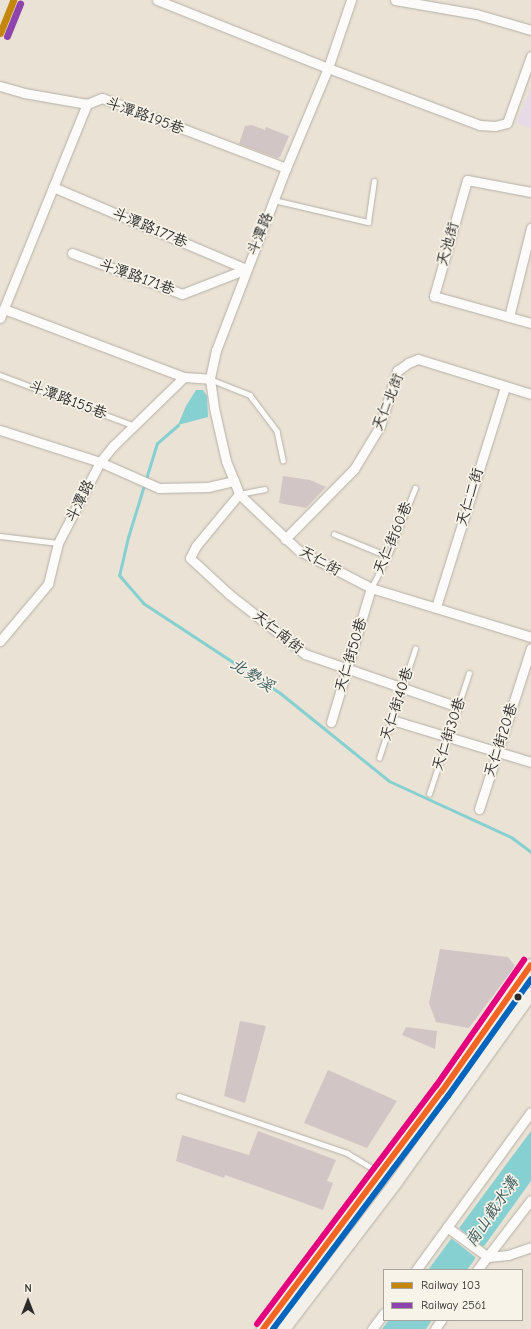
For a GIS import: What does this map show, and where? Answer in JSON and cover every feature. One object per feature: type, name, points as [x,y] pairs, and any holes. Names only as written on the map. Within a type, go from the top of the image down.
[{"type":"street","points":[[157,0],[328,68],[480,125],[495,126],[507,123],[531,56]]},
{"type":"street","name":"斗潭路","points":[[210,379],[216,350],[246,269],[328,68],[351,0]]},
{"type":"street","points":[[395,0],[476,14],[531,30]]},
{"type":"street","name":"斗潭路195巷","points":[[0,86],[24,93],[87,104],[102,98],[286,168]]},
{"type":"street","points":[[0,318],[87,104]]},
{"type":"street","name":"天池街","points":[[531,192],[467,180],[434,296],[531,323]]},
{"type":"street","name":"斗潭路177巷","points":[[53,187],[246,269]]},
{"type":"street","points":[[508,317],[531,228]]},
{"type":"street","name":"斗潭路171巷","points":[[72,254],[182,294],[246,269]]},
{"type":"street","points":[[4,309],[184,377],[210,379]]},
{"type":"street","name":"天仁北街","points":[[285,539],[354,469],[380,426],[397,371],[408,363],[418,359],[504,387],[531,394]]},
{"type":"street","name":"斗潭路","points":[[0,641],[48,584],[58,543],[100,462],[113,446],[184,377]]},
{"type":"street","name":"天仁街","points":[[210,379],[218,429],[239,494],[285,539],[324,565],[371,588],[531,637]]},
{"type":"street","name":"天仁二街","points":[[436,607],[504,387]]},
{"type":"street","points":[[0,430],[100,462],[159,488],[208,487],[234,481]]},
{"type":"street","name":"天仁南街","points":[[239,494],[196,546],[190,558],[230,594],[305,654],[347,670],[402,687],[458,707]]},
{"type":"street","name":"天仁街50巷","points":[[331,722],[371,588]]},
{"type":"street","name":"天仁街20巷","points":[[479,810],[531,648]]},
{"type":"street","points":[[392,720],[446,738],[531,762]]},
{"type":"street","points":[[263,1329],[318,1254],[381,1173],[530,971]]},
{"type":"street","points":[[284,1329],[397,1181],[531,994]]},
{"type":"street","points":[[417,1269],[531,1112]]},
{"type":"street","points":[[478,1269],[531,1200]]},
{"type":"street","points":[[447,1227],[488,1257],[508,1255],[531,1247]]},
{"type":"street","points":[[318,1254],[333,1264]]},
{"type":"street","points":[[364,1329],[374,1328],[383,1314]]},
{"type":"lane","points":[[274,200],[368,222],[374,181]]},
{"type":"lane","name":"斗潭路155巷","points":[[0,375],[135,426]]},
{"type":"lane","points":[[210,379],[250,395],[277,431],[283,460]]},
{"type":"lane","name":"天仁街60巷","points":[[371,588],[388,556],[415,488]]},
{"type":"lane","points":[[239,494],[265,489]]},
{"type":"lane","points":[[334,534],[388,556]]},
{"type":"lane","points":[[0,536],[58,543]]},
{"type":"lane","name":"天仁街40巷","points":[[380,758],[415,649]]},
{"type":"lane","name":"天仁街30巷","points":[[429,794],[446,738],[469,673]]},
{"type":"lane","points":[[179,1096],[347,1152],[381,1173]]},
{"type":"shaded area","points":[[531,88],[531,128],[516,123]]},
{"type":"water","points":[[196,390],[203,390],[207,396],[208,417],[178,425],[186,406]]},
{"type":"water","name":"南山截水溝","points":[[531,1131],[531,1181],[468,1269],[429,1269]]},
{"type":"water","points":[[388,1321],[431,1321],[426,1329],[382,1329]]},
{"type":"pier","points":[[459,1228],[482,1246],[486,1246],[476,1261],[475,1257],[451,1238]]},
{"type":"building","points":[[252,125],[265,130],[266,127],[289,136],[280,157],[277,158],[239,144],[245,126]]},
{"type":"building","points":[[283,476],[310,480],[326,487],[306,508],[279,503]]},
{"type":"building","points":[[440,949],[508,957],[515,966],[469,1028],[436,1022],[429,1003]]},
{"type":"building","points":[[240,1021],[266,1026],[245,1103],[224,1096]]},
{"type":"building","points":[[406,1027],[437,1031],[435,1049],[402,1035]]},
{"type":"building","points":[[328,1070],[397,1101],[367,1148],[304,1123]]},
{"type":"building","points":[[258,1131],[336,1160],[327,1181],[333,1183],[323,1210],[225,1175],[224,1178],[176,1161],[182,1135],[249,1155]]},
{"type":"waterway","name":"北勢溪","points":[[178,425],[157,443],[128,537],[119,575],[143,603],[280,693],[389,781],[511,837],[531,852]]},
{"type":"rail line","name":"103","points":[[0,33],[13,0]]},
{"type":"rail line","name":"2561","points":[[7,36],[20,3]]},
{"type":"transit line","points":[[257,1324],[436,1086],[524,960]]},
{"type":"transit line","points":[[263,1329],[442,1091],[531,965]]},
{"type":"transit line","points":[[273,1329],[448,1096],[531,979]]}]
